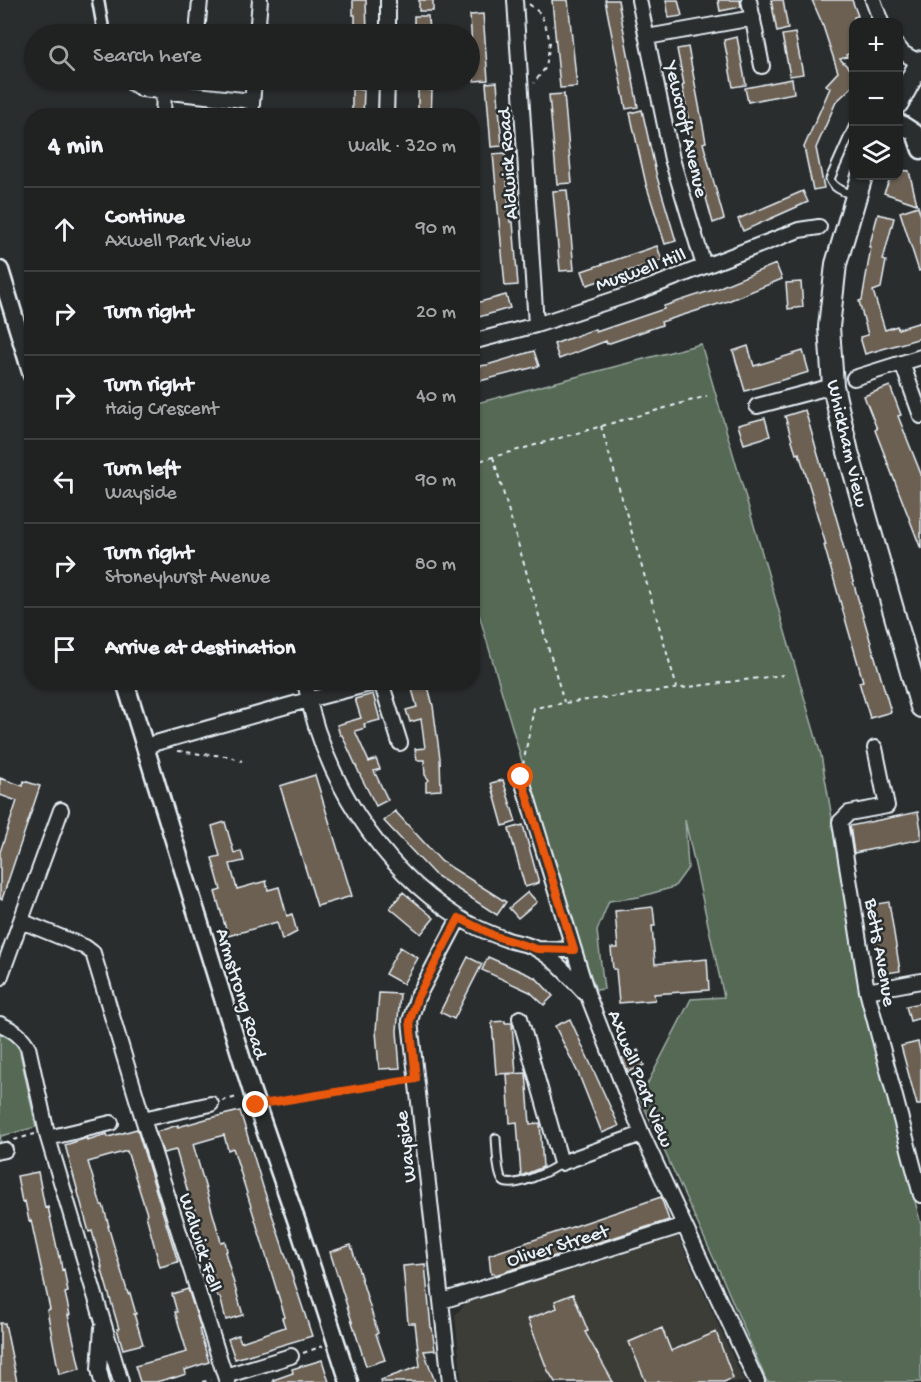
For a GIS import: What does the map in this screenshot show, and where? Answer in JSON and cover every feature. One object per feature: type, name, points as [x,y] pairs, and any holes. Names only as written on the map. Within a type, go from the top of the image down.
[{"type":"main road","points":[[903,94],[920,62]]},
{"type":"main road","name":"Whickham View","points":[[861,180],[836,264],[829,327],[833,386],[848,452],[921,707]]},
{"type":"street","points":[[98,0],[102,24]]},
{"type":"street","points":[[198,24],[200,0]]},
{"type":"street","points":[[258,24],[260,0]]},
{"type":"street","points":[[388,0],[388,24]]},
{"type":"street","name":"Aldwick Road","points":[[515,0],[536,325]]},
{"type":"street","name":"Yewcroft Avenue","points":[[639,0],[672,159],[704,266]]},
{"type":"street","points":[[749,0],[762,66]]},
{"type":"street","points":[[873,0],[880,18]]},
{"type":"street","points":[[646,37],[753,18]]},
{"type":"street","points":[[903,53],[920,62]]},
{"type":"street","points":[[153,90],[252,101]]},
{"type":"street","points":[[192,90],[192,94]]},
{"type":"street","points":[[252,108],[253,90]]},
{"type":"street","points":[[386,108],[387,90]]},
{"type":"street","points":[[163,108],[164,91]]},
{"type":"street","points":[[903,125],[915,133],[921,150]]},
{"type":"street","name":"Muswell Hill","points":[[480,340],[536,325],[640,291],[799,230],[819,226]]},
{"type":"street","points":[[0,270],[24,349]]},
{"type":"street","points":[[854,378],[921,357]]},
{"type":"street","points":[[902,363],[921,416]]},
{"type":"street","points":[[757,406],[833,386]]},
{"type":"street","name":"Armstrong Road","points":[[128,690],[256,1105],[337,1342],[348,1382]]},
{"type":"street","points":[[306,690],[323,748],[354,812],[382,849],[418,888],[459,918],[495,936],[537,949],[574,950]]},
{"type":"street","points":[[145,746],[347,690]]},
{"type":"street","points":[[382,690],[400,743]]},
{"type":"street","name":"Betts Avenue","points":[[875,748],[887,806],[849,813],[840,822],[867,991],[921,1195]]},
{"type":"street","name":"Axwell Park View","points":[[521,777],[588,996],[642,1134],[757,1382]]},
{"type":"street","points":[[0,978],[61,810]]},
{"type":"street","name":"Wayside","points":[[450,1382],[410,1021],[417,998],[459,918]]},
{"type":"street","name":"Walwick Fell","points":[[21,921],[85,946],[93,954],[226,1379],[291,1356]]},
{"type":"street","points":[[537,949],[559,966],[588,996]]},
{"type":"street","points":[[867,991],[921,981]]},
{"type":"street","points":[[520,1018],[561,1163],[642,1134]]},
{"type":"street","points":[[0,1024],[16,1032],[24,1039],[28,1047],[43,1136],[121,1382]]},
{"type":"street","points":[[142,1116],[211,1104]]},
{"type":"street","points":[[43,1136],[111,1123]]},
{"type":"street","name":"Oliver Street","points":[[442,1301],[684,1225]]},
{"type":"street","points":[[102,1317],[99,1370],[102,1382]]},
{"type":"lane","points":[[854,126],[830,179],[834,186],[855,196]]},
{"type":"lane","points":[[496,1138],[499,1171],[506,1183],[512,1184],[546,1173],[561,1163]]},
{"type":"path","points":[[521,87],[531,86],[546,67],[550,42],[541,14],[525,0]]},
{"type":"path","points":[[480,461],[707,396]]},
{"type":"path","points":[[601,426],[676,688]]},
{"type":"path","points":[[493,457],[564,703]]},
{"type":"path","points":[[521,777],[534,708],[783,675]]},
{"type":"path","points":[[178,751],[227,756],[243,761]]},
{"type":"path","points":[[256,1105],[416,1079]]},
{"type":"path","points":[[15,1139],[43,1136]]},
{"type":"path","points":[[291,1356],[337,1342]]},
{"type":"shaded area","points":[[677,1234],[744,1382],[462,1382],[455,1315],[467,1302]]},
{"type":"green space","points":[[701,344],[821,755],[862,989],[921,1225],[921,1382],[767,1382],[719,1270],[640,1098],[691,999],[724,997],[685,820],[688,868],[674,887],[639,897],[609,901],[597,931],[604,989],[596,990],[579,945],[480,618],[480,402]]},
{"type":"green space","points":[[0,1033],[15,1039],[18,1043],[36,1127],[1,1136],[0,1143]]},
{"type":"building","points":[[353,0],[366,0],[367,24],[355,24],[355,15],[353,15]]},
{"type":"building","points":[[419,0],[433,0],[433,11],[419,11]]},
{"type":"building","points":[[552,0],[568,0],[577,87],[560,88]]},
{"type":"building","points":[[605,0],[618,0],[638,107],[626,109]]},
{"type":"building","points":[[666,0],[678,0],[682,16],[669,18]]},
{"type":"building","points":[[718,0],[740,0],[741,7],[720,11]]},
{"type":"building","points":[[771,0],[783,0],[788,29],[777,32]]},
{"type":"building","points":[[812,0],[852,0],[858,16],[849,18],[849,54],[840,59],[849,68],[849,90],[836,102],[816,148],[824,188],[813,190],[804,147],[830,88],[826,85],[838,72]]},
{"type":"building","points":[[483,14],[488,80],[480,81],[480,24],[471,24],[470,15]]},
{"type":"building","points":[[414,16],[428,16],[428,24],[414,24]]},
{"type":"building","points":[[795,33],[803,74],[790,76],[782,35]]},
{"type":"building","points":[[737,37],[746,85],[733,87],[724,40]]},
{"type":"building","points":[[688,47],[706,142],[703,143],[724,219],[713,223],[693,151],[682,85],[684,84],[677,49]]},
{"type":"building","points":[[792,79],[794,93],[748,102],[745,88]]},
{"type":"building","points":[[497,82],[502,146],[491,147],[486,83]]},
{"type":"building","points":[[352,90],[364,90],[363,108],[352,108]]},
{"type":"building","points":[[418,90],[432,90],[431,108],[418,108]]},
{"type":"building","points":[[564,94],[572,183],[557,184],[549,95]]},
{"type":"building","points":[[642,110],[657,177],[676,241],[665,244],[646,184],[630,113]]},
{"type":"building","points":[[505,153],[518,285],[505,286],[493,154]]},
{"type":"building","points":[[903,170],[909,171],[917,204],[884,193],[889,180],[903,180]]},
{"type":"building","points":[[567,190],[574,270],[560,271],[553,191]]},
{"type":"building","points":[[803,191],[808,202],[743,231],[738,219]]},
{"type":"building","points":[[918,206],[921,216],[921,270],[919,271],[900,212]]},
{"type":"building","points":[[878,214],[894,218],[883,260],[886,261],[881,288],[873,291],[885,330],[897,326],[898,329],[921,322],[921,338],[865,354],[860,337],[868,335],[859,301],[862,300],[871,247],[869,247]]},
{"type":"building","points":[[657,246],[662,260],[587,285],[582,271]]},
{"type":"building","points":[[776,264],[782,279],[728,301],[661,322],[662,325],[607,344],[606,341],[559,359],[554,344],[595,329],[596,332],[664,309],[664,306],[722,287]]},
{"type":"building","points":[[801,282],[803,307],[788,309],[786,283]]},
{"type":"building","points":[[506,295],[510,308],[480,317],[480,302]]},
{"type":"building","points":[[748,346],[754,366],[803,351],[809,372],[745,391],[733,351]]},
{"type":"building","points":[[534,351],[539,366],[480,381],[480,366]]},
{"type":"building","points":[[890,386],[901,415],[898,416],[921,474],[921,549],[864,396]]},
{"type":"building","points":[[805,410],[891,712],[870,718],[859,682],[863,681],[824,545],[826,545],[814,501],[799,453],[796,454],[785,416]]},
{"type":"building","points":[[765,418],[770,436],[744,444],[738,425]]},
{"type":"building","points":[[412,690],[429,690],[440,758],[441,790],[426,791],[426,782],[429,780],[425,775],[424,760],[417,760],[415,749],[425,748],[421,719],[410,722],[406,710],[417,707]]},
{"type":"building","points":[[373,694],[380,720],[364,724],[365,728],[355,731],[369,762],[376,759],[380,769],[374,771],[388,800],[376,806],[337,725],[361,718],[355,699]]},
{"type":"building","points":[[315,775],[352,896],[317,906],[280,786]]},
{"type":"building","points":[[0,778],[23,786],[24,781],[40,786],[2,899],[0,899],[0,852],[17,801],[0,795]]},
{"type":"building","points":[[503,780],[516,822],[503,826],[491,783]]},
{"type":"building","points":[[395,811],[441,861],[506,902],[497,915],[434,874],[384,821]]},
{"type":"building","points":[[918,812],[921,839],[854,853],[850,826]]},
{"type":"building","points":[[225,822],[234,853],[241,851],[244,861],[230,864],[237,889],[266,881],[268,890],[279,887],[287,916],[292,914],[297,932],[282,940],[277,922],[228,936],[215,892],[221,890],[212,858],[220,856],[212,826]]},
{"type":"building","points":[[523,825],[539,883],[525,887],[509,829]]},
{"type":"building","points":[[403,892],[434,918],[421,934],[390,908]]},
{"type":"building","points":[[528,892],[537,902],[518,918],[509,908]]},
{"type":"building","points":[[889,902],[900,971],[881,974],[870,905]]},
{"type":"building","points":[[653,907],[655,964],[707,959],[709,990],[654,994],[655,1000],[619,1003],[616,969],[613,969],[611,948],[618,948],[615,911]]},
{"type":"building","points":[[400,947],[418,958],[403,984],[385,974]]},
{"type":"building","points":[[468,957],[482,964],[454,1019],[440,1012]]},
{"type":"building","points":[[488,957],[536,978],[553,996],[544,1005],[530,992],[482,970]]},
{"type":"building","points":[[379,993],[400,994],[397,1031],[400,1068],[379,1069],[376,1031]]},
{"type":"building","points":[[921,1003],[921,1018],[910,1021],[906,1006]]},
{"type":"building","points":[[570,1019],[619,1126],[602,1133],[579,1075],[555,1026]]},
{"type":"building","points":[[505,1021],[505,1023],[512,1023],[516,1073],[496,1074],[492,1022]]},
{"type":"building","points":[[918,1042],[921,1055],[921,1105],[917,1105],[901,1046]]},
{"type":"building","points":[[638,1050],[644,1065],[628,1072],[622,1058]]},
{"type":"building","points":[[526,1073],[530,1124],[540,1123],[543,1167],[521,1176],[517,1122],[510,1123],[507,1074]]},
{"type":"building","points":[[240,1111],[312,1336],[235,1359],[228,1339],[238,1335],[241,1342],[285,1327],[282,1318],[285,1317],[233,1148],[228,1150],[224,1135],[193,1144],[221,1242],[225,1241],[227,1251],[225,1252],[243,1315],[226,1320],[194,1207],[191,1208],[187,1196],[189,1196],[176,1150],[163,1153],[156,1132]]},
{"type":"building","points":[[137,1129],[178,1262],[160,1267],[147,1214],[127,1151],[88,1162],[101,1205],[103,1205],[128,1294],[130,1293],[143,1344],[123,1349],[92,1231],[89,1232],[65,1145],[87,1138],[87,1140],[107,1134],[108,1137]]},
{"type":"building","points":[[38,1172],[45,1208],[48,1207],[62,1270],[64,1269],[68,1292],[65,1293],[70,1315],[68,1315],[80,1369],[59,1374],[47,1310],[50,1309],[31,1220],[29,1221],[25,1201],[22,1202],[17,1176]]},
{"type":"building","points":[[661,1197],[669,1220],[495,1275],[491,1274],[489,1255]]},
{"type":"building","points":[[351,1245],[385,1360],[366,1366],[330,1252]]},
{"type":"building","points":[[425,1264],[435,1350],[424,1351],[435,1382],[381,1382],[381,1380],[420,1366],[415,1323],[408,1323],[403,1266]]},
{"type":"building","points":[[188,1289],[209,1362],[185,1370],[186,1374],[174,1378],[156,1382],[140,1382],[135,1366],[187,1352],[172,1294]]},
{"type":"building","points":[[573,1294],[588,1331],[585,1332],[613,1382],[555,1382],[547,1369],[528,1319],[557,1308],[555,1301]]},
{"type":"building","points":[[0,1323],[5,1323],[17,1382],[0,1382]]},
{"type":"building","points":[[662,1328],[671,1351],[716,1332],[733,1378],[724,1382],[646,1382],[629,1342]]},
{"type":"building","points":[[322,1360],[329,1382],[273,1382],[273,1380],[293,1373],[292,1369]]},
{"type":"route","points":[[256,1105],[416,1079],[410,1021],[417,998],[459,918],[495,936],[537,949],[574,950],[521,777]]}]
